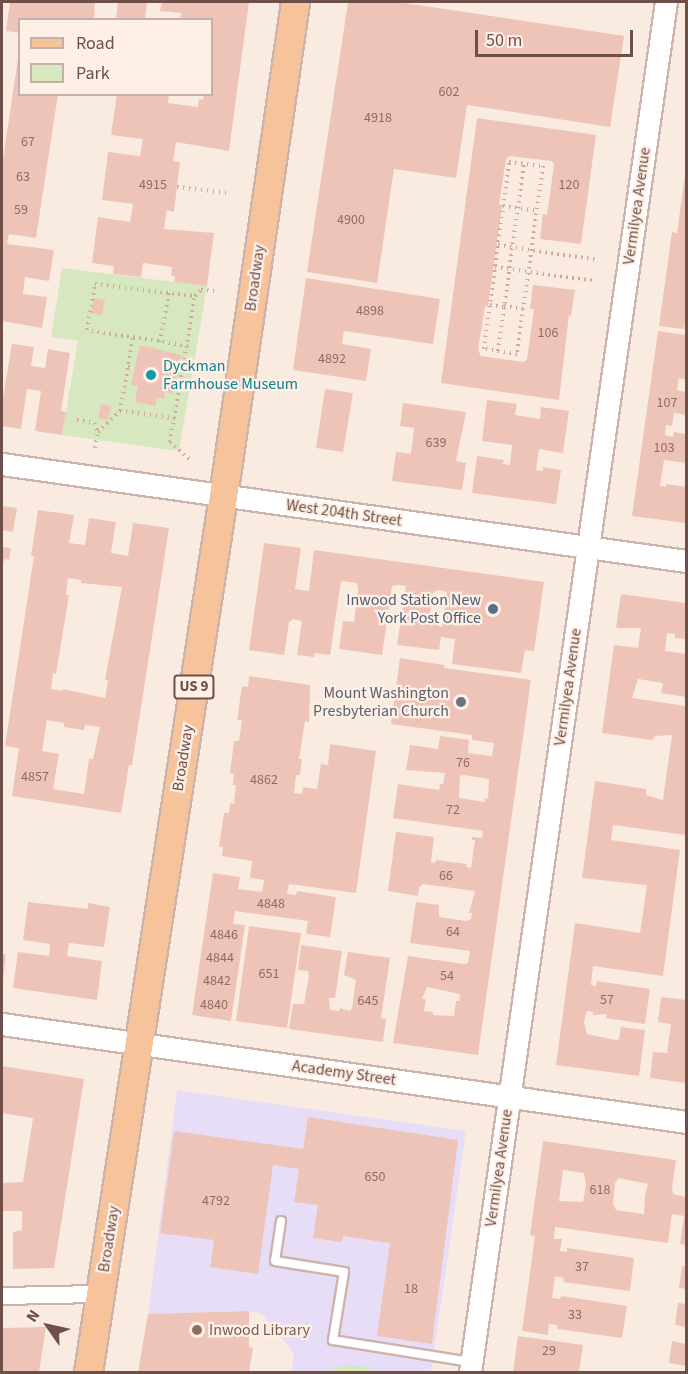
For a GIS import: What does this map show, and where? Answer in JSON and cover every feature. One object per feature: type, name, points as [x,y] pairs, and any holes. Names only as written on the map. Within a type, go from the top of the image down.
[{"type":"main road","name":"Broadway","points":[[88,1372],[223,496],[295,2]]},
{"type":"street","name":"Vermilyea Avenue","points":[[470,1367],[666,2]]},
{"type":"street","name":"West 204th Street","points":[[2,464],[687,561]]},
{"type":"street","name":"Academy Street","points":[[2,1024],[687,1122]]},
{"type":"street","points":[[2,1296],[101,1294]]},
{"type":"lane","points":[[281,1221],[274,1262],[344,1272],[333,1340],[470,1367]]},
{"type":"path","points":[[509,162],[524,164],[543,166],[517,354],[484,349],[509,162]]},
{"type":"path","points":[[498,351],[524,164]]},
{"type":"path","points":[[177,187],[229,193]]},
{"type":"path","points":[[503,206],[537,211]]},
{"type":"path","points":[[498,245],[598,260]]},
{"type":"path","points":[[495,267],[595,281]]},
{"type":"path","points":[[188,346],[87,330],[95,284],[195,296]]},
{"type":"path","points":[[189,459],[170,442],[195,296],[201,290],[214,291]]},
{"type":"path","points":[[160,342],[169,292]]},
{"type":"path","points":[[490,305],[524,309]]},
{"type":"path","points":[[98,432],[120,411],[133,338]]},
{"type":"path","points":[[128,367],[134,368]]},
{"type":"path","points":[[177,374],[183,375]]},
{"type":"path","points":[[120,411],[175,418]]},
{"type":"path","points":[[77,420],[94,423],[98,432],[95,448]]},
{"type":"shaded area","points":[[177,1090],[466,1131],[431,1372],[291,1372],[294,1354],[262,1314],[249,1311],[148,1314]]},
{"type":"green space","points":[[62,268],[207,286],[179,451],[62,435],[78,341],[51,337]]},
{"type":"green space","points":[[346,1365],[362,1366],[379,1372],[322,1372]]},
{"type":"building","points":[[10,2],[95,2],[94,18],[18,18],[18,33],[6,31]]},
{"type":"building","points":[[118,2],[147,2],[145,18],[116,18]]},
{"type":"building","points":[[162,2],[249,2],[229,151],[176,142],[173,161],[180,162],[174,212],[167,210],[164,229],[214,233],[207,286],[174,282],[175,276],[171,276],[172,267],[143,263],[141,277],[113,274],[114,266],[92,263],[98,217],[130,222],[133,204],[102,200],[108,152],[140,156],[143,139],[111,135],[117,96],[169,96],[168,103],[198,107],[199,99],[203,100],[204,96],[213,96],[213,18],[180,18],[181,13],[160,11]]},
{"type":"building","points":[[348,2],[398,2],[624,36],[610,127],[467,105],[456,178],[394,169],[377,283],[307,272]]},
{"type":"building","points":[[18,58],[18,96],[58,96],[36,238],[9,234],[7,244],[54,250],[49,281],[25,277],[23,294],[47,297],[42,328],[2,321],[2,166]]},
{"type":"building","points":[[477,118],[596,135],[581,244],[540,239],[543,214],[547,215],[554,165],[552,161],[509,156],[506,159],[488,306],[485,306],[478,350],[481,356],[523,362],[527,360],[534,309],[530,309],[533,285],[575,290],[571,316],[569,315],[559,400],[441,383]]},
{"type":"building","points":[[685,174],[686,319],[684,329],[659,326],[672,232],[677,233]]},
{"type":"building","points":[[306,278],[440,299],[433,344],[344,331],[342,344],[371,349],[366,381],[293,370]]},
{"type":"building","points":[[94,298],[105,300],[102,315],[91,313]]},
{"type":"building","points":[[658,331],[686,335],[686,380],[679,378],[677,390],[686,392],[686,415],[674,413],[672,426],[666,425],[665,435],[673,437],[674,432],[686,434],[686,463],[664,460],[660,486],[666,487],[666,484],[686,487],[686,523],[632,516]]},
{"type":"building","points":[[12,344],[34,347],[31,366],[45,368],[48,349],[70,353],[61,411],[66,412],[62,435],[35,431],[41,391],[27,389],[21,429],[2,426],[2,403]]},
{"type":"building","points":[[140,345],[181,355],[173,394],[165,392],[164,399],[157,398],[155,406],[135,402],[138,386],[131,385]]},
{"type":"building","points":[[325,389],[353,393],[343,452],[316,448]]},
{"type":"building","points":[[487,400],[517,404],[515,415],[540,419],[541,407],[569,411],[563,453],[539,449],[536,470],[543,471],[543,467],[561,470],[556,504],[472,493],[477,456],[504,460],[503,464],[510,465],[512,445],[482,441]]},
{"type":"building","points":[[403,403],[466,412],[456,461],[466,463],[462,490],[392,481],[396,452],[411,454],[414,428],[400,426]]},
{"type":"building","points":[[101,404],[111,406],[108,420],[98,418]]},
{"type":"building","points":[[2,506],[17,508],[13,532],[2,530]]},
{"type":"building","points":[[38,510],[74,515],[69,543],[85,545],[89,518],[116,522],[111,553],[128,556],[133,523],[169,528],[132,765],[129,765],[121,813],[12,796],[19,748],[5,746],[34,556],[31,556]],"holes":[[[68,578],[81,580],[81,583],[122,587],[105,680],[108,680],[105,698],[63,689],[63,691],[51,689],[53,673],[56,674],[69,595],[66,595]],[[47,720],[64,723],[64,727],[84,730],[85,725],[100,727],[93,759],[89,759],[84,794],[53,789],[59,754],[42,751]]]},
{"type":"building","points":[[264,543],[301,548],[295,589],[309,591],[314,550],[544,582],[534,651],[525,650],[521,673],[452,664],[455,639],[441,637],[439,650],[397,645],[406,586],[399,585],[392,586],[382,655],[339,649],[343,621],[354,622],[358,591],[357,583],[341,581],[330,655],[315,653],[314,657],[297,655],[302,621],[293,619],[289,622],[284,655],[249,650]],"holes":[[[439,590],[447,592],[442,627],[429,622],[433,592]]]},
{"type":"building","points":[[2,547],[11,548],[9,560],[4,559],[3,566]]},
{"type":"building","points":[[621,594],[686,603],[686,639],[675,638],[675,634],[667,633],[665,651],[686,654],[686,697],[661,693],[663,683],[638,679],[632,698],[686,706],[686,835],[613,825],[611,840],[680,850],[663,976],[593,966],[591,985],[596,986],[597,981],[650,989],[645,1024],[606,1018],[607,1014],[593,1015],[593,1012],[587,1011],[584,1022],[587,1034],[616,1040],[619,1039],[621,1027],[645,1030],[639,1076],[556,1065],[575,923],[640,933],[647,885],[582,878],[595,781],[646,789],[646,795],[663,800],[672,735],[655,736],[652,740],[602,733],[614,645],[638,648],[641,628],[616,628]]},
{"type":"building","points":[[400,658],[444,665],[444,668],[531,680],[478,1055],[393,1043],[408,956],[464,964],[468,963],[470,951],[410,943],[416,902],[439,905],[439,917],[467,921],[471,919],[472,913],[469,913],[475,891],[423,884],[419,888],[418,896],[388,891],[396,832],[434,837],[431,862],[435,863],[436,860],[467,864],[466,867],[471,868],[475,840],[472,840],[472,837],[482,838],[483,831],[393,818],[398,784],[439,790],[440,784],[443,784],[445,773],[406,770],[410,745],[438,749],[440,736],[469,740],[468,753],[492,756],[494,743],[472,740],[472,735],[391,724]],"holes":[[[460,776],[489,779],[488,799],[485,798],[485,802],[459,798]],[[427,987],[460,994],[459,1001],[456,1001],[454,1016],[433,1015],[433,1012],[424,1011],[426,999],[422,999]]]},
{"type":"building","points":[[249,676],[310,685],[309,722],[305,721],[299,759],[302,759],[300,775],[296,775],[294,793],[302,794],[303,787],[317,789],[321,764],[328,765],[330,744],[376,751],[356,893],[289,884],[287,894],[296,895],[297,891],[336,897],[330,937],[306,934],[308,921],[235,911],[233,924],[245,925],[231,1021],[192,1015],[213,873],[240,877],[238,889],[262,892],[264,880],[250,878],[252,861],[222,856],[223,847],[219,847],[224,813],[229,813],[230,803],[234,804],[236,785],[233,785],[234,774],[230,773],[234,741],[239,741],[242,720],[237,720],[242,686],[248,687]]},
{"type":"building","points":[[28,902],[88,909],[88,903],[110,907],[104,947],[69,943],[67,956],[102,961],[97,1000],[13,988],[18,952],[49,956],[50,944],[23,940]]},
{"type":"building","points":[[249,926],[301,933],[287,1028],[236,1021]]},
{"type":"building","points":[[301,945],[342,951],[335,998],[329,998],[330,1010],[339,1011],[340,1008],[350,1011],[352,1008],[356,980],[344,975],[348,952],[390,958],[381,1018],[386,1019],[383,1042],[289,1029],[293,1004],[304,1004],[309,976],[308,971],[298,970]]},
{"type":"building","points":[[2,954],[6,954],[3,980],[2,980]]},
{"type":"building","points":[[661,997],[686,1000],[686,1083],[650,1078],[653,1052],[667,1053],[671,1024],[658,1022]]},
{"type":"building","points":[[2,1066],[84,1079],[54,1268],[13,1269],[13,1232],[22,1230],[22,1211],[2,1211],[2,1183],[23,1182],[33,1118],[2,1113]]},
{"type":"building","points":[[308,1117],[458,1140],[432,1344],[377,1336],[390,1243],[343,1236],[342,1242],[313,1238],[318,1205],[294,1202],[299,1169],[273,1165],[258,1274],[210,1267],[214,1240],[160,1233],[174,1131],[303,1149]]},
{"type":"building","points":[[543,1141],[676,1160],[672,1187],[673,1194],[686,1197],[686,1245],[680,1244],[684,1216],[672,1214],[668,1243],[555,1227],[554,1239],[562,1239],[560,1251],[567,1252],[567,1248],[634,1258],[630,1291],[563,1282],[564,1278],[555,1276],[552,1298],[560,1299],[561,1296],[627,1306],[622,1338],[557,1329],[557,1325],[549,1324],[548,1335],[522,1331],[535,1236],[530,1235]],"holes":[[[563,1170],[584,1173],[586,1185],[583,1202],[559,1201]],[[619,1178],[648,1184],[644,1214],[616,1210],[613,1204],[615,1183]]]},
{"type":"building","points":[[682,1266],[686,1266],[686,1289],[679,1288]]},
{"type":"building","points":[[678,1303],[686,1304],[686,1327],[675,1325]]},
{"type":"building","name":"Inwood Library","points":[[249,1311],[249,1347],[253,1348],[249,1372],[138,1372],[148,1314]]},
{"type":"building","points":[[46,1327],[39,1372],[2,1372],[2,1328]]},
{"type":"building","points":[[518,1336],[583,1345],[579,1372],[513,1372]]},
{"type":"building","points":[[672,1341],[686,1344],[686,1366],[669,1363]]},
{"type":"place","name":"Dyckman Farmhouse Museum","points":[[151,375]]},
{"type":"place","name":"Inwood Station New York Post Office","points":[[493,609]]},
{"type":"place","name":"Mount Washington Presbyterian Church","points":[[461,702]]},
{"type":"place","name":"Inwood Library","points":[[197,1330]]}]
